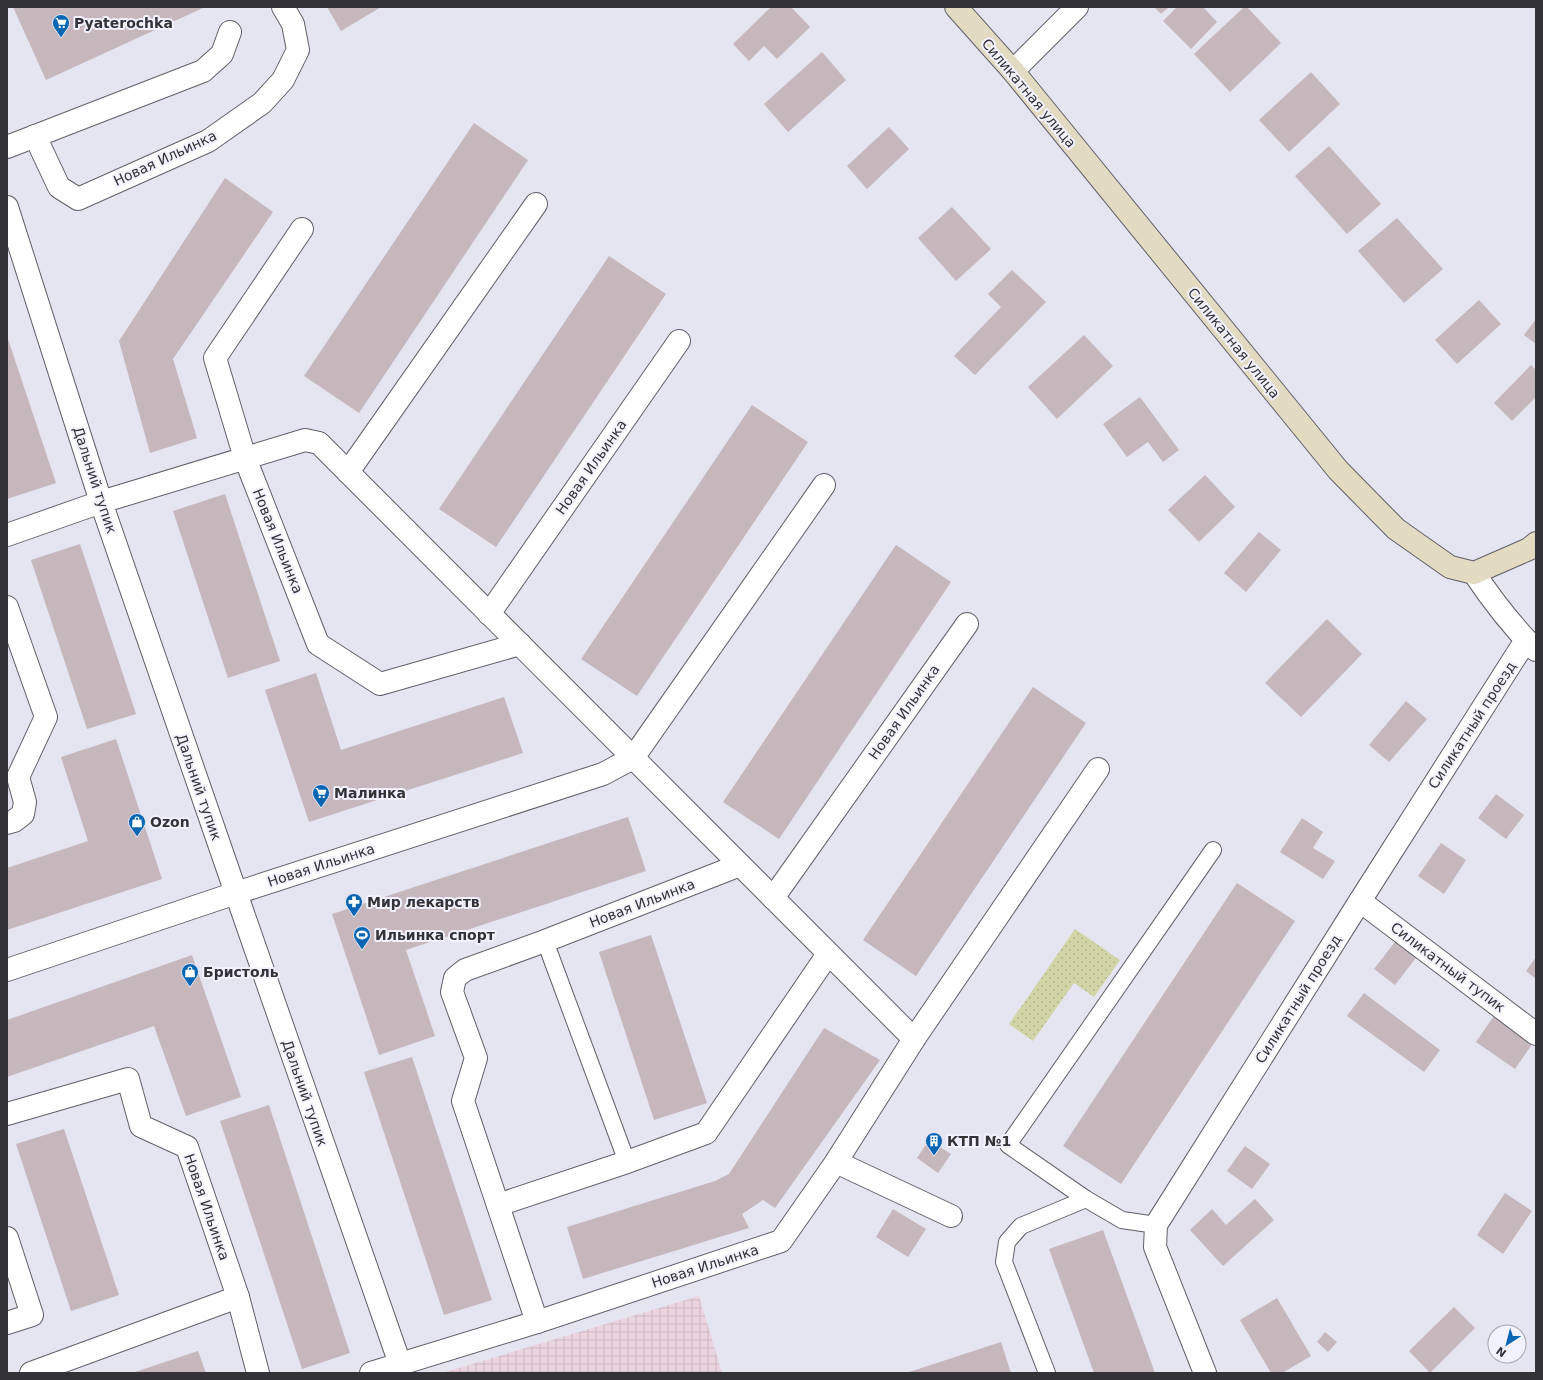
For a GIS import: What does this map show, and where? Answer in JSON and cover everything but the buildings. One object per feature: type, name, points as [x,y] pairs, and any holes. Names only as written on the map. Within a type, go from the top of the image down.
[{"type":"street","name":"Новая Ильинка","points":[[35,136],[59,187],[78,198],[208,141],[262,103],[283,80],[298,50],[293,24],[283,7]]},
{"type":"street","name":"Силикатная улица","points":[[956,7],[1013,71],[1338,470],[1396,529],[1450,567],[1474,573]]},
{"type":"street","points":[[1013,71],[1077,7]]},
{"type":"street","points":[[7,146],[203,72],[222,54],[230,32]]},
{"type":"street","points":[[348,472],[536,204]]},
{"type":"street","name":"Дальний тупик","points":[[9,221],[101,502],[400,1364]]},
{"type":"street","name":"Новая Ильинка","points":[[302,229],[215,358],[245,458],[318,644],[380,684],[520,644]]},
{"type":"street","name":"Новая Ильинка","points":[[489,614],[679,341]]},
{"type":"street","points":[[7,535],[101,502],[304,440],[319,443],[914,1039]]},
{"type":"street","name":"Новая Ильинка","points":[[7,970],[236,893],[603,774],[633,758],[824,485]]},
{"type":"street","points":[[1531,645],[1474,573],[1530,549],[1536,543]]},
{"type":"street","points":[[7,607],[46,717],[18,777],[25,802],[23,814],[14,821],[7,823]]},
{"type":"street","name":"Новая Ильинка","points":[[773,898],[966,624]]},
{"type":"street","name":"Силикатный проезд","points":[[1205,1373],[1155,1247],[1156,1225],[1360,900],[1531,645]]},
{"type":"street","name":"Новая Ильинка","points":[[371,1373],[537,1322],[781,1241],[836,1162],[914,1039],[1098,769]]},
{"type":"street","name":"Новая Ильинка","points":[[537,1322],[464,1101],[476,1058],[452,992],[455,978],[465,970],[545,941],[740,865]]},
{"type":"street","name":"Силикатный тупик","points":[[1360,900],[1536,1034]]},
{"type":"street","points":[[498,1205],[627,1162],[706,1133],[828,954]]},
{"type":"street","name":"Новая Ильинка","points":[[7,1114],[128,1079],[141,1126],[187,1147],[238,1297],[258,1373]]},
{"type":"street","points":[[836,1162],[951,1216]]},
{"type":"street","points":[[7,1238],[32,1316],[7,1323]]},
{"type":"street","points":[[31,1373],[238,1297]]},
{"type":"lane","points":[[1156,1225],[1122,1220],[1086,1199],[1008,1145],[1213,850]]},
{"type":"lane","points":[[545,941],[627,1162]]},
{"type":"lane","points":[[1047,1373],[1004,1262],[1007,1242],[1021,1226],[1086,1199]]},
{"type":"shaded area","points":[[699,1296],[722,1373],[442,1373]]},
{"type":"green space","points":[[1075,929],[1120,960],[1094,997],[1074,983],[1033,1041],[1009,1024]]},
{"type":"place","name":"Pyaterochka","points":[[61,38]]},
{"type":"place","name":"Малинка","points":[[321,808]]},
{"type":"place","name":"Ozon","points":[[137,837]]},
{"type":"place","name":"Мир лекарств","points":[[354,917]]},
{"type":"place","name":"Ильинка спорт","points":[[362,950]]},
{"type":"place","name":"Бристоль","points":[[190,987]]},
{"type":"place","name":"КТП №1","points":[[934,1156]]}]
